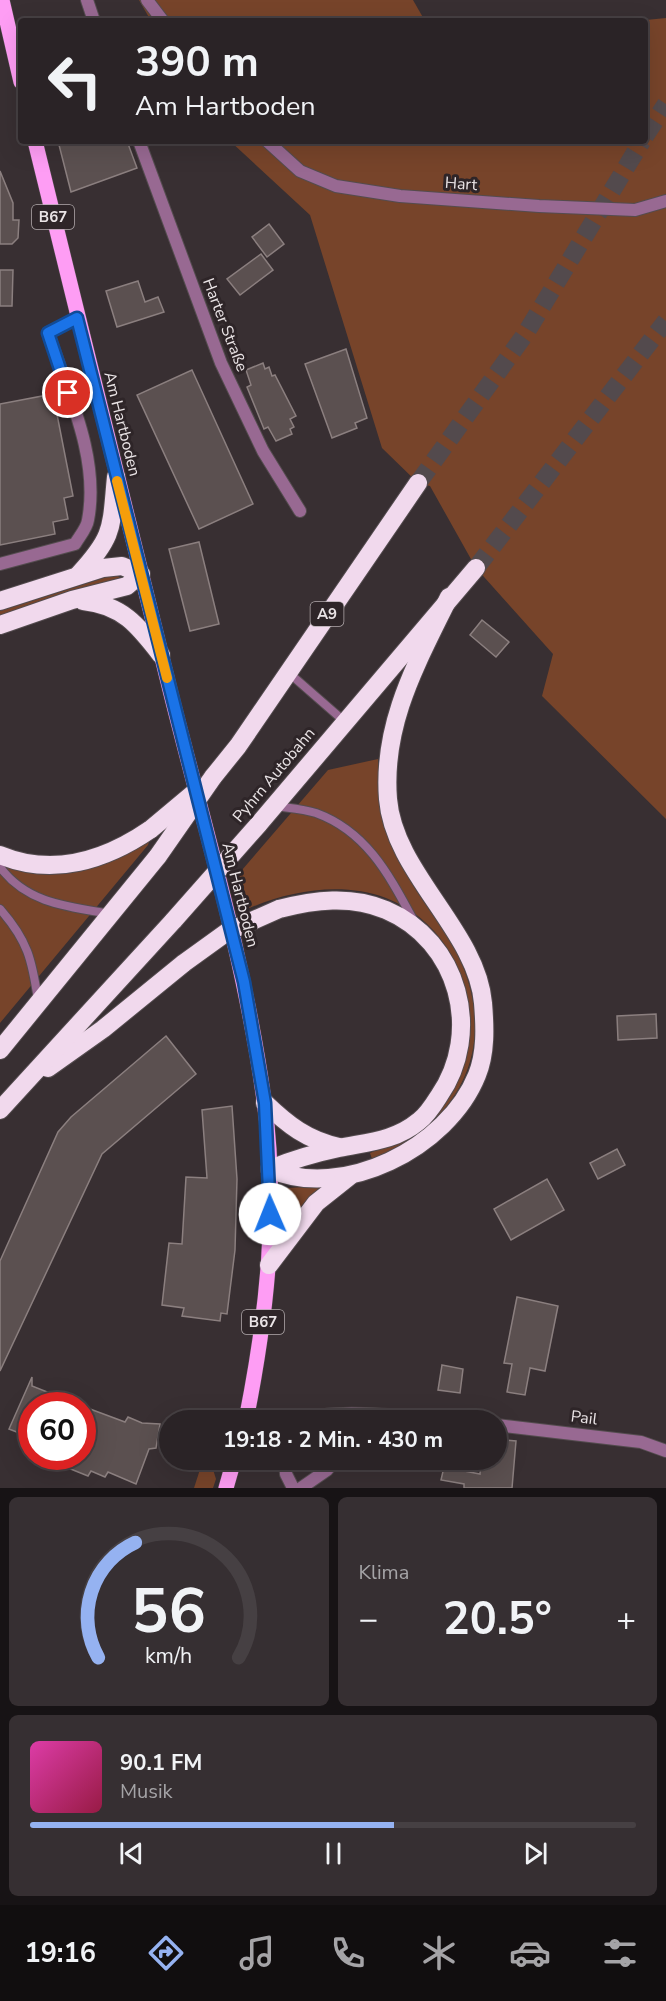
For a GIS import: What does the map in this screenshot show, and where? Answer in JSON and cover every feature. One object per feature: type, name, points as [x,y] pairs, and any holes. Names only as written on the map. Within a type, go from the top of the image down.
[{"type":"highway","points":[[79,574],[104,546],[111,530],[116,477]]},
{"type":"highway","name":"A9","points":[[0,1050],[39,1005],[158,856],[289,674],[418,483]]},
{"type":"highway","points":[[0,601],[79,574],[122,566],[141,573],[127,586],[72,600],[0,625]]},
{"type":"highway","name":"Pyhrn Autobahn","points":[[0,1110],[258,825],[449,597],[476,568]]},
{"type":"highway","points":[[270,1169],[302,1180],[352,1174],[410,1153],[434,1134],[465,1097],[482,1058],[483,1001],[473,968],[459,939],[407,855],[396,830],[388,801],[387,767],[391,731],[416,665],[449,597]]},
{"type":"highway","points":[[72,600],[112,607],[132,621],[161,655]]},
{"type":"highway","points":[[0,855],[45,867],[85,861],[125,847],[151,829],[213,777]]},
{"type":"highway","points":[[24,1084],[103,1029],[184,963],[227,932],[279,909],[313,900],[354,901],[387,910],[420,932],[445,962],[460,999],[463,1036],[449,1082],[419,1121],[381,1142],[340,1148],[293,1159],[270,1169]]},
{"type":"highway","points":[[265,1103],[298,1132],[318,1142],[340,1148]]},
{"type":"highway","points":[[269,1264],[316,1203],[352,1174]]},
{"type":"main road","points":[[2,0],[18,68]]},
{"type":"main road","name":"Am Hartboden","points":[[36,144],[116,477],[244,982],[265,1103],[270,1169],[269,1264],[267,1295],[248,1410]]},
{"type":"main road","points":[[226,1488],[231,1470]]},
{"type":"street","points":[[87,0],[93,18]]},
{"type":"street","points":[[147,0],[161,18]]},
{"type":"street","name":"Harter Straße","points":[[140,144],[221,363],[263,452],[300,511]]},
{"type":"street","name":"Hart","points":[[270,144],[300,171],[336,186],[400,196],[635,210],[666,201]]},
{"type":"street","points":[[0,564],[75,544],[88,522],[90,480],[81,430],[48,333],[77,318]]},
{"type":"street","name":"Pail","points":[[507,1426],[641,1443],[666,1451]]},
{"type":"street","points":[[286,1470],[293,1488]]},
{"type":"street","points":[[301,1488],[327,1470]]},
{"type":"lane","points":[[289,674],[344,721]]},
{"type":"lane","points":[[274,806],[315,813],[353,832],[376,855],[420,932]]},
{"type":"lane","points":[[0,867],[9,879],[34,898],[112,914]]},
{"type":"lane","points":[[0,909],[21,933],[34,968],[39,1005]]},
{"type":"shaded area","points":[[139,0],[413,0],[423,18],[149,18]]},
{"type":"shaded area","points":[[666,18],[666,819],[542,696],[553,654],[476,568],[430,486],[418,483],[382,448],[310,215],[233,144],[648,144],[648,20]]},
{"type":"shaded area","points":[[116,574],[121,579],[0,616],[0,611]]},
{"type":"shaded area","points":[[378,759],[381,798],[395,849],[414,887],[447,936],[461,962],[472,994],[475,1025],[472,1054],[463,1081],[448,1105],[427,1126],[402,1144],[372,1159],[370,1153],[394,1141],[438,1108],[460,1075],[468,1046],[470,1016],[464,986],[453,958],[436,933],[413,913],[386,898],[351,890],[314,890],[278,898],[245,910],[236,877],[328,770]]},
{"type":"shaded area","points":[[150,839],[148,845],[0,1023],[0,864],[25,872],[46,874]]},
{"type":"shaded area","points":[[321,1186],[288,1226],[287,1226],[287,1188]]},
{"type":"shaded area","points":[[200,1470],[213,1470],[216,1479],[213,1488],[194,1488]]},
{"type":"building","points":[[59,144],[128,144],[137,168],[71,192]]},
{"type":"building","points":[[0,171],[13,203],[13,220],[19,220],[18,238],[12,244],[0,244]]},
{"type":"building","points":[[269,224],[284,244],[267,257],[252,237]]},
{"type":"building","points":[[261,254],[273,270],[240,295],[227,279]]},
{"type":"building","points":[[0,270],[13,270],[12,306],[0,306]]},
{"type":"building","points":[[138,281],[145,302],[158,297],[164,312],[117,327],[106,291]]},
{"type":"building","points":[[346,349],[367,418],[355,423],[357,428],[332,438],[305,364]]},
{"type":"building","points":[[263,363],[265,369],[269,367],[272,376],[275,375],[296,416],[290,419],[294,427],[290,429],[292,434],[276,441],[268,427],[264,429],[247,387],[251,385],[246,370]]},
{"type":"building","points":[[192,370],[253,504],[199,529],[137,395]]},
{"type":"building","points":[[53,394],[73,496],[64,498],[68,519],[53,522],[55,534],[0,545],[0,404]]},
{"type":"building","points":[[199,542],[219,624],[190,631],[169,549]]},
{"type":"building","points":[[482,620],[509,642],[496,657],[470,635]]},
{"type":"building","points":[[656,1014],[657,1038],[618,1040],[617,1016]]},
{"type":"building","points":[[166,1036],[196,1074],[102,1154],[0,1371],[0,1261],[58,1132],[71,1117]]},
{"type":"building","points":[[232,1106],[237,1179],[235,1250],[227,1314],[221,1313],[220,1321],[182,1316],[184,1308],[162,1305],[169,1243],[182,1244],[186,1177],[207,1178],[202,1110]]},
{"type":"building","points":[[617,1149],[625,1165],[598,1179],[590,1163]]},
{"type":"building","points":[[547,1179],[564,1210],[511,1240],[494,1209]]},
{"type":"building","points":[[517,1297],[558,1306],[545,1371],[530,1368],[525,1395],[507,1392],[512,1364],[504,1363]]},
{"type":"building","points":[[442,1365],[463,1369],[460,1393],[438,1390]]},
{"type":"building","points":[[32,1377],[32,1386],[47,1392],[25,1392]]},
{"type":"building","points":[[18,1409],[18,1433],[9,1429]]},
{"type":"building","points":[[96,1411],[125,1422],[128,1417],[142,1423],[159,1424],[156,1448],[149,1449],[136,1484],[108,1472],[105,1477],[91,1471],[88,1476],[73,1470],[96,1470]]},
{"type":"building","points":[[507,1440],[516,1441],[512,1488],[464,1488],[464,1484],[441,1480],[443,1470],[480,1474],[480,1470],[507,1470]]},
{"type":"tunnel","points":[[648,131],[666,104]]},
{"type":"tunnel","points":[[418,483],[526,333],[640,144]]},
{"type":"tunnel","points":[[476,568],[666,321]]},
{"type":"slow traffic","points":[[117,481],[167,678]]},
{"type":"route","points":[[68,393],[48,333],[77,318],[244,982],[265,1103],[270,1169],[270,1214]]}]
